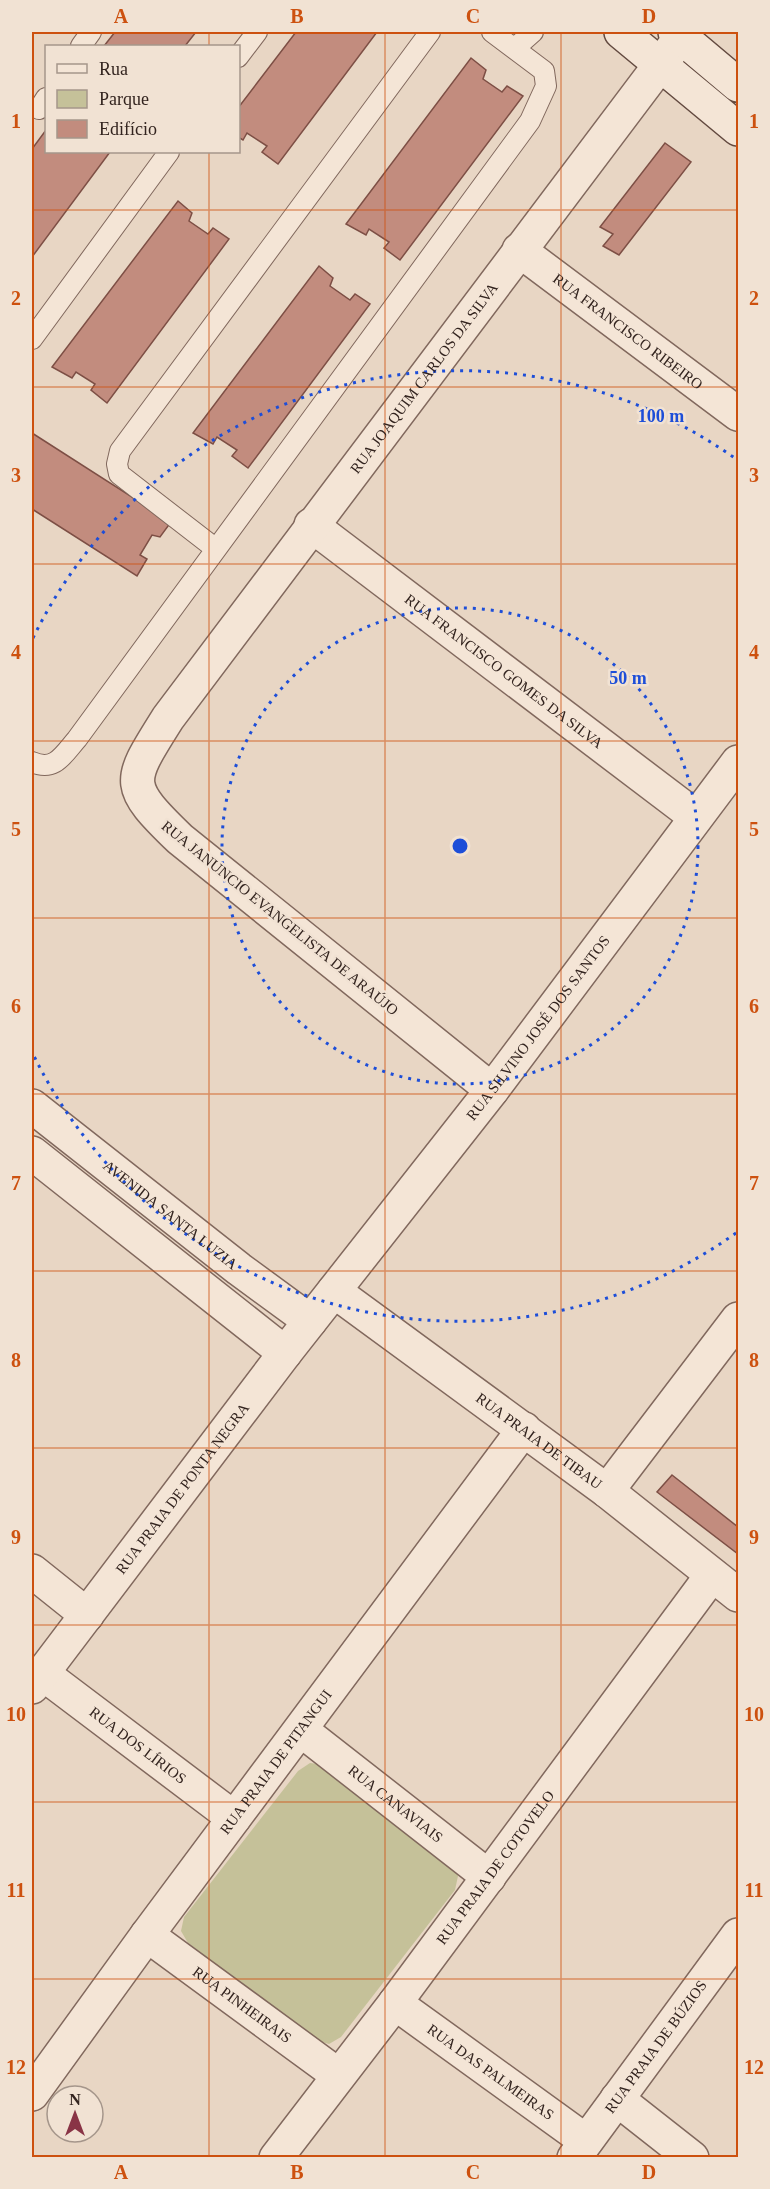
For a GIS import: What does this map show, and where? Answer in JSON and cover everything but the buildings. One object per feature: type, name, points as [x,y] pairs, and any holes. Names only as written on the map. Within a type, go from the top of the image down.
[{"type":"street","points":[[621,32],[738,129]]},
{"type":"street","points":[[678,34],[738,85]]},
{"type":"street","name":"RUA JOAQUIM CARLOS DA SILVA","points":[[168,718],[660,62],[678,34]]},
{"type":"street","name":"RUA FRANCISCO RIBEIRO","points":[[519,250],[738,414]]},
{"type":"street","name":"RUA FRANCISCO GOMES DA SILVA","points":[[311,525],[696,817]]},
{"type":"street","name":"RUA JANUNCIO EVANGELISTA DE ARAÚJO","points":[[168,718],[138,770],[136,782],[138,792],[157,817],[180,839],[492,1090]]},
{"type":"street","name":"RUA SILVINO JOSÉ DOS SANTOS","points":[[334,1291],[492,1090],[738,762]]},
{"type":"street","name":"AVENIDA SANTA LUZIA","points":[[32,1106],[239,1269],[310,1321]]},
{"type":"street","points":[[32,1153],[285,1353]]},
{"type":"street","name":"RUA PRAIA DE PONTA NEGRA","points":[[37,1680],[334,1291]]},
{"type":"street","name":"RUA PRAIA DE TIBAU","points":[[334,1291],[607,1491],[738,1595]]},
{"type":"street","points":[[607,1491],[738,1319]]},
{"type":"street","name":"RUA PRAIA DE PITANGUI","points":[[32,2094],[147,1935],[524,1430]]},
{"type":"street","points":[[32,1571],[87,1615]]},
{"type":"street","name":"RUA PRAIA DE COTOVELO","points":[[276,2157],[489,1877],[712,1575]]},
{"type":"street","name":"RUA DOS LÍRIOS","points":[[37,1680],[234,1818]]},
{"type":"street","name":"RUA CANAVIAIS","points":[[301,1730],[489,1877]]},
{"type":"street","name":"RUA PINHEIRAIS","points":[[147,1935],[338,2075]]},
{"type":"street","name":"RUA PRAIA DE BÚZIOS","points":[[580,2149],[738,1935]]},
{"type":"street","name":"RUA DAS PALMEIRAS","points":[[394,2003],[580,2149]]},
{"type":"street","points":[[617,2099],[692,2157]]},
{"type":"lane","points":[[82,45],[91,32]]},
{"type":"lane","points":[[240,54],[257,32]]},
{"type":"lane","points":[[216,549],[119,474],[117,464],[120,451],[430,32]]},
{"type":"lane","points":[[32,762],[44,766],[57,762],[76,739],[530,121],[546,86],[544,71],[492,32]]},
{"type":"lane","points":[[515,48],[533,32]]},
{"type":"lane","points":[[32,339],[168,153]]},
{"type":"green space","points":[[310,1763],[318,1764],[456,1870],[458,1876],[455,1890],[341,2037],[329,2044],[315,2040],[188,1943],[181,1931],[184,1917],[298,1771]]}]
